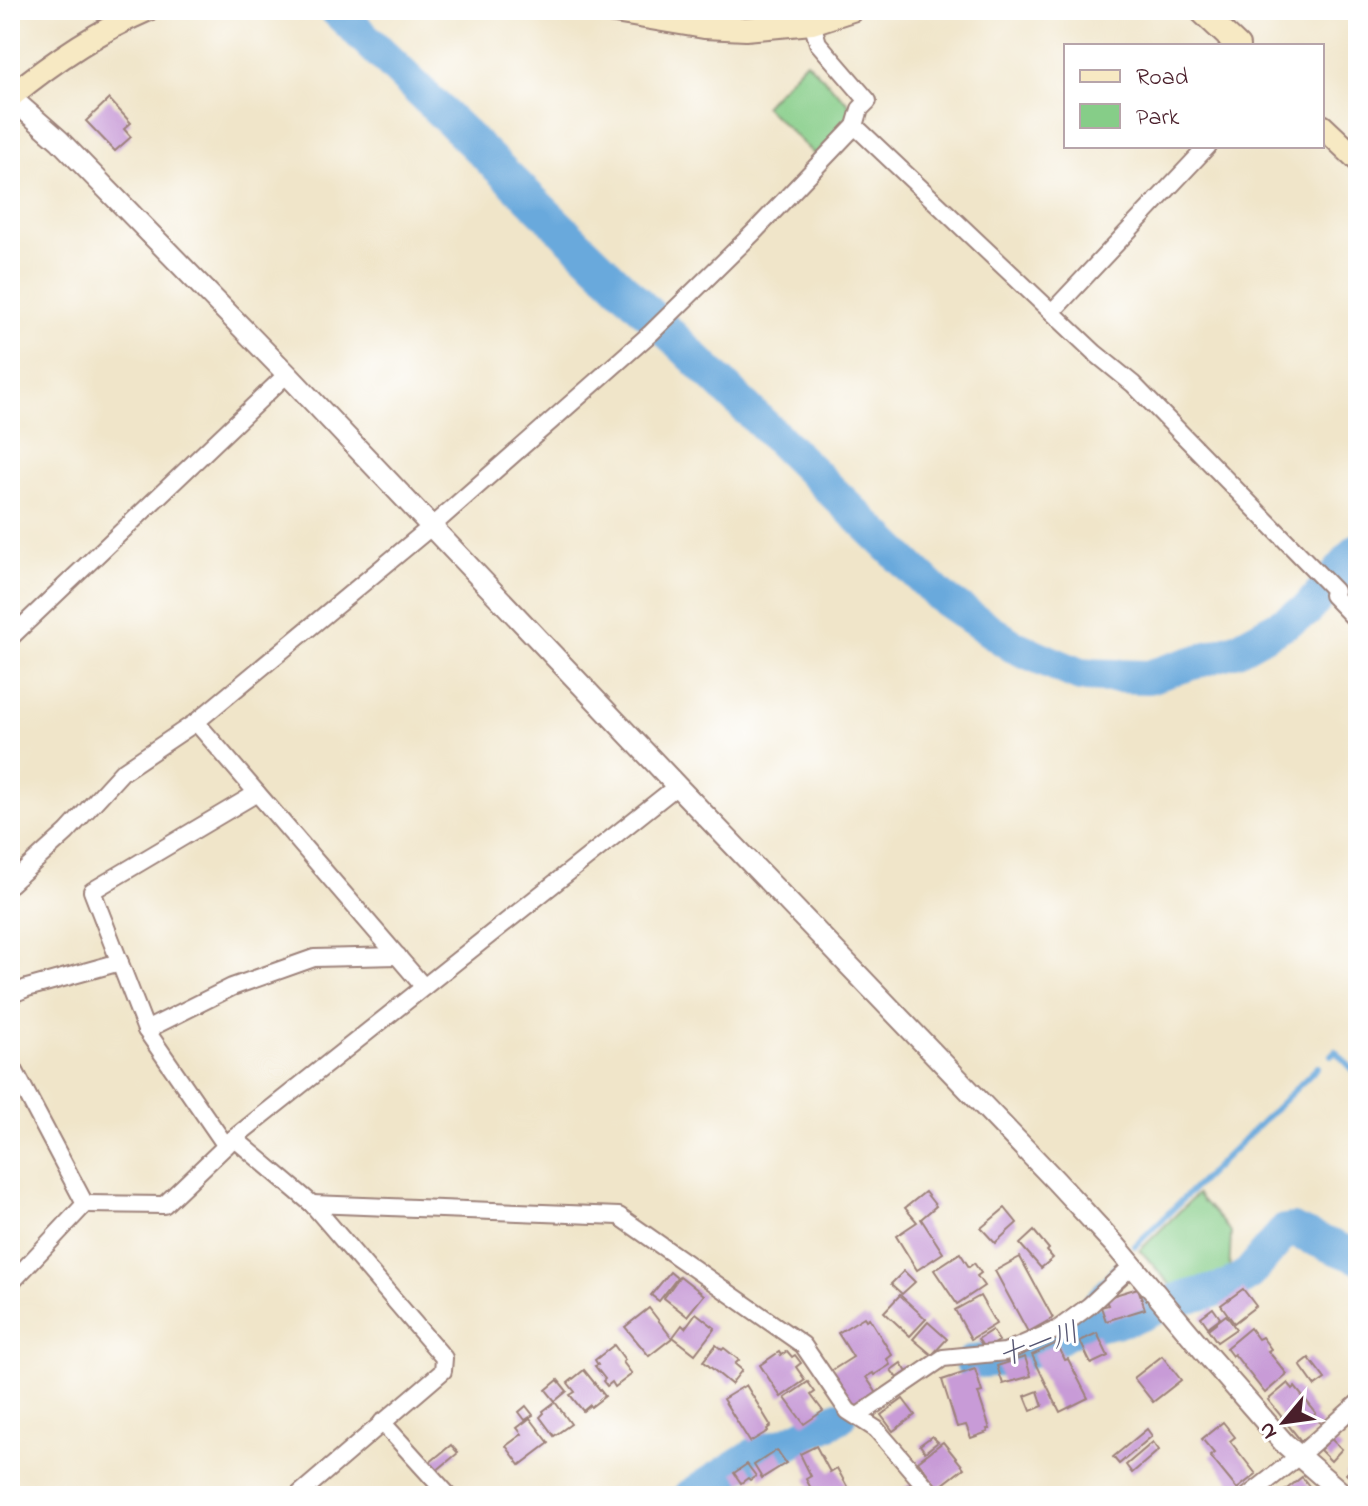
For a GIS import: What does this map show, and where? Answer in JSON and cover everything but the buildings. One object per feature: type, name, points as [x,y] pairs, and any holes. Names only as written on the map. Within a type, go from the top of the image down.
[{"type":"main road","points":[[10,97],[36,75],[75,50],[147,10]]},
{"type":"main road","points":[[603,10],[690,25],[732,19],[746,29],[812,23],[852,10]]},
{"type":"main road","points":[[1200,10],[1236,44]]},
{"type":"main road","points":[[1324,128],[1358,160]]},
{"type":"street","points":[[10,884],[67,832],[122,772],[196,722],[432,526],[651,333],[753,233],[855,126],[860,109],[868,101],[818,43],[812,23]]},
{"type":"street","points":[[10,97],[59,140],[287,374],[991,1112],[1133,1265],[1284,1443],[1345,1496]]},
{"type":"street","points":[[855,126],[1095,353],[1133,384],[1310,566],[1358,622]]},
{"type":"street","points":[[1052,312],[1206,148]]},
{"type":"street","points":[[10,638],[287,374]]},
{"type":"street","points":[[196,722],[424,987]]},
{"type":"street","points":[[11,1281],[85,1204],[164,1205],[230,1142],[677,786]]},
{"type":"street","points":[[257,793],[92,891],[146,1030],[230,1142],[312,1204],[444,1358],[443,1371],[297,1496]]},
{"type":"street","points":[[146,1030],[232,987],[314,958],[398,956]]},
{"type":"street","points":[[10,995],[120,962]]},
{"type":"street","points":[[10,1062],[85,1204]]},
{"type":"street","points":[[312,1204],[619,1216],[803,1345],[848,1411],[876,1429],[934,1496]]},
{"type":"street","points":[[858,1416],[943,1358],[1005,1352],[1058,1329],[1089,1306],[1133,1265]]},
{"type":"street","points":[[1248,1496],[1358,1403]]},
{"type":"street","points":[[382,1422],[449,1496]]},
{"type":"green space","points":[[806,61],[849,104],[852,119],[815,155],[764,106]]},
{"type":"green space","points":[[1197,1194],[1231,1232],[1229,1275],[1175,1290],[1140,1250]]},
{"type":"waterway","points":[[336,10],[941,597],[1013,646],[1080,675],[1148,677],[1237,649],[1306,611],[1358,550]]},
{"type":"waterway","points":[[1331,1055],[1335,1051],[1358,1075]]},
{"type":"waterway","points":[[1135,1246],[1318,1067]]},
{"type":"waterway","name":"十一川","points":[[1177,1300],[1228,1287],[1249,1274],[1285,1231],[1292,1230],[1358,1257]]},
{"type":"waterway","points":[[1085,1299],[1117,1265]]},
{"type":"waterway","name":"十一川","points":[[972,1362],[1018,1356],[1075,1329],[1135,1317],[1158,1307]]},
{"type":"waterway","points":[[1043,1328],[1067,1313]]},
{"type":"waterway","name":"十一川","points":[[690,1496],[754,1455],[790,1442],[839,1417]]}]
